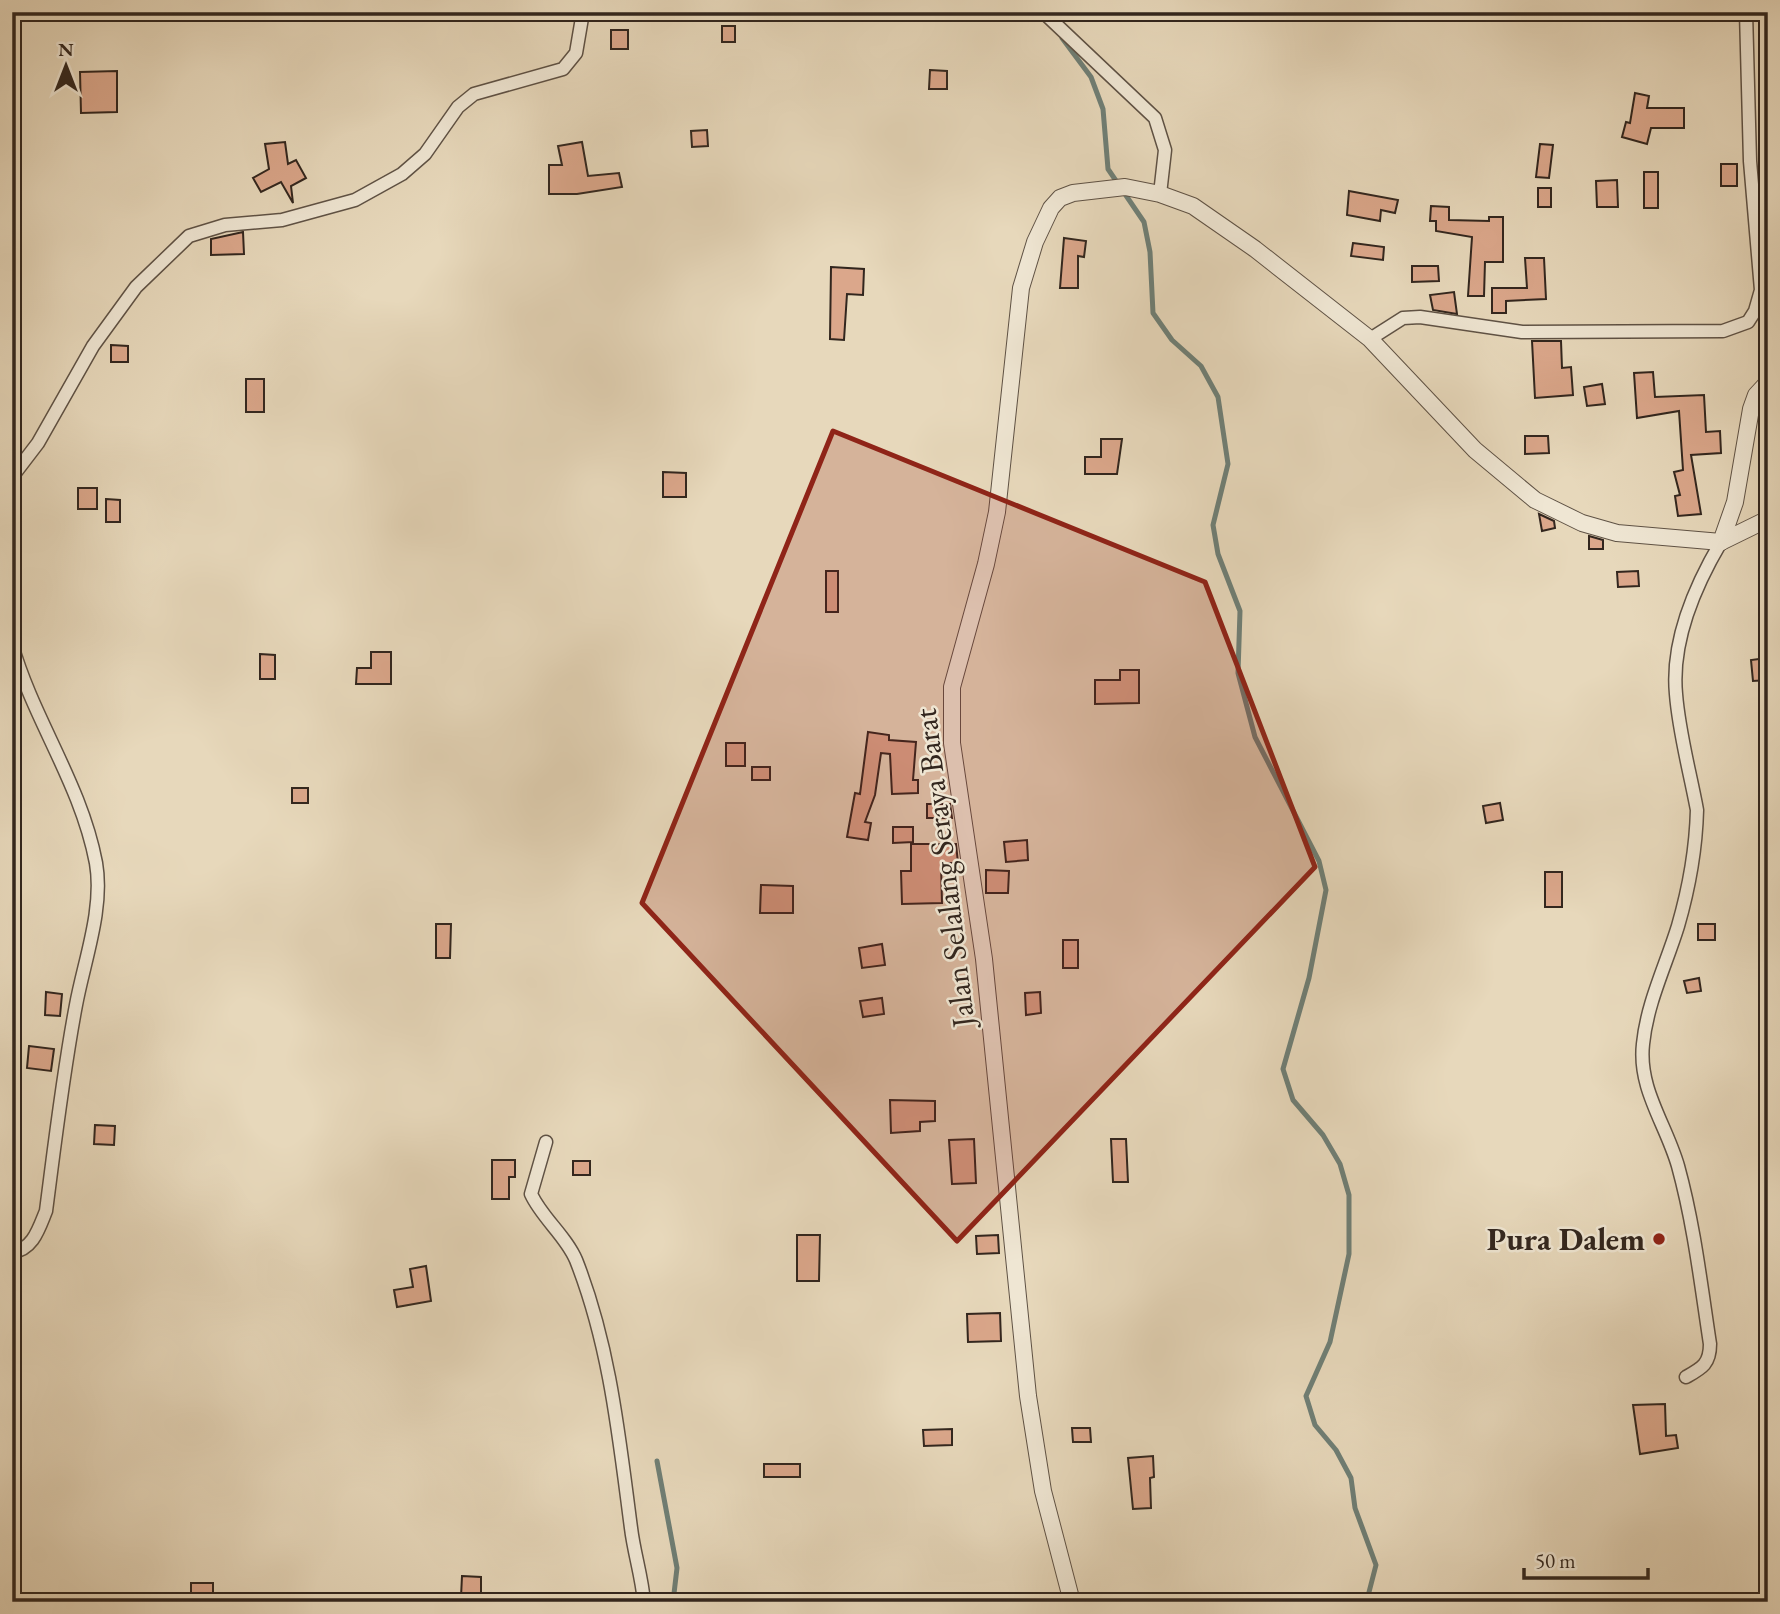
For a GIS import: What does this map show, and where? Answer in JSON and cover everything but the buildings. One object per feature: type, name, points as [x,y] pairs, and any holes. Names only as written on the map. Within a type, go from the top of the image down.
[{"type":"street","points":[[12,477],[38,443],[100,336],[136,287],[189,236],[225,225],[282,220],[355,200],[402,174],[425,154],[458,107],[474,94],[563,69],[576,53],[583,12]]},
{"type":"street","points":[[1043,12],[1155,118],[1165,150],[1160,194]]},
{"type":"street","points":[[1370,339],[1403,318],[1420,317],[1490,329],[1554,333],[1723,331],[1748,322],[1755,311],[1761,290],[1750,161],[1746,12]]},
{"type":"street","name":"Jalan Selalang Seraya Barat","points":[[1072,1602],[1043,1491],[1028,1396],[984,959],[952,743],[952,688],[986,564],[997,512],[1021,288],[1035,242],[1051,208],[1060,198],[1073,193],[1125,187],[1160,194],[1193,206],[1370,339],[1516,488],[1554,511],[1617,533],[1721,541]]},
{"type":"street","points":[[1686,1377],[1703,1368],[1710,1358],[1710,1345],[1688,1211],[1677,1164],[1650,1099],[1643,1066],[1643,1044],[1652,1002],[1678,925],[1694,857],[1697,828],[1697,810],[1676,692],[1678,648],[1699,585],[1721,541],[1735,502],[1751,409],[1756,395],[1768,382]]},
{"type":"street","points":[[1721,541],[1768,519]]},
{"type":"street","points":[[12,645],[24,683],[76,789],[96,863],[98,885],[76,1007],[46,1211],[35,1237],[20,1251],[12,1252]]},
{"type":"street","points":[[546,1142],[531,1194],[550,1225],[571,1250],[595,1312],[615,1403],[636,1563],[644,1602]]},
{"type":"highlighted area","points":[[833,431],[1205,582],[1315,867],[957,1241],[642,903]]},
{"type":"waterway","points":[[1062,38],[1091,77],[1103,109],[1108,169],[1144,222],[1150,252],[1153,313],[1172,340],[1201,366],[1218,397],[1228,464],[1213,525],[1218,554],[1240,611],[1238,673],[1255,737],[1319,861],[1326,890],[1309,978],[1283,1069],[1293,1100],[1323,1135],[1340,1164],[1349,1195],[1349,1254],[1330,1342],[1306,1396],[1315,1425],[1336,1450],[1351,1478],[1355,1508],[1376,1565],[1368,1596],[1360,1602]]},
{"type":"waterway","points":[[657,1461],[677,1568],[673,1602]]},
{"type":"place","name":"Pura Dalem","points":[[1659,1239]]}]
